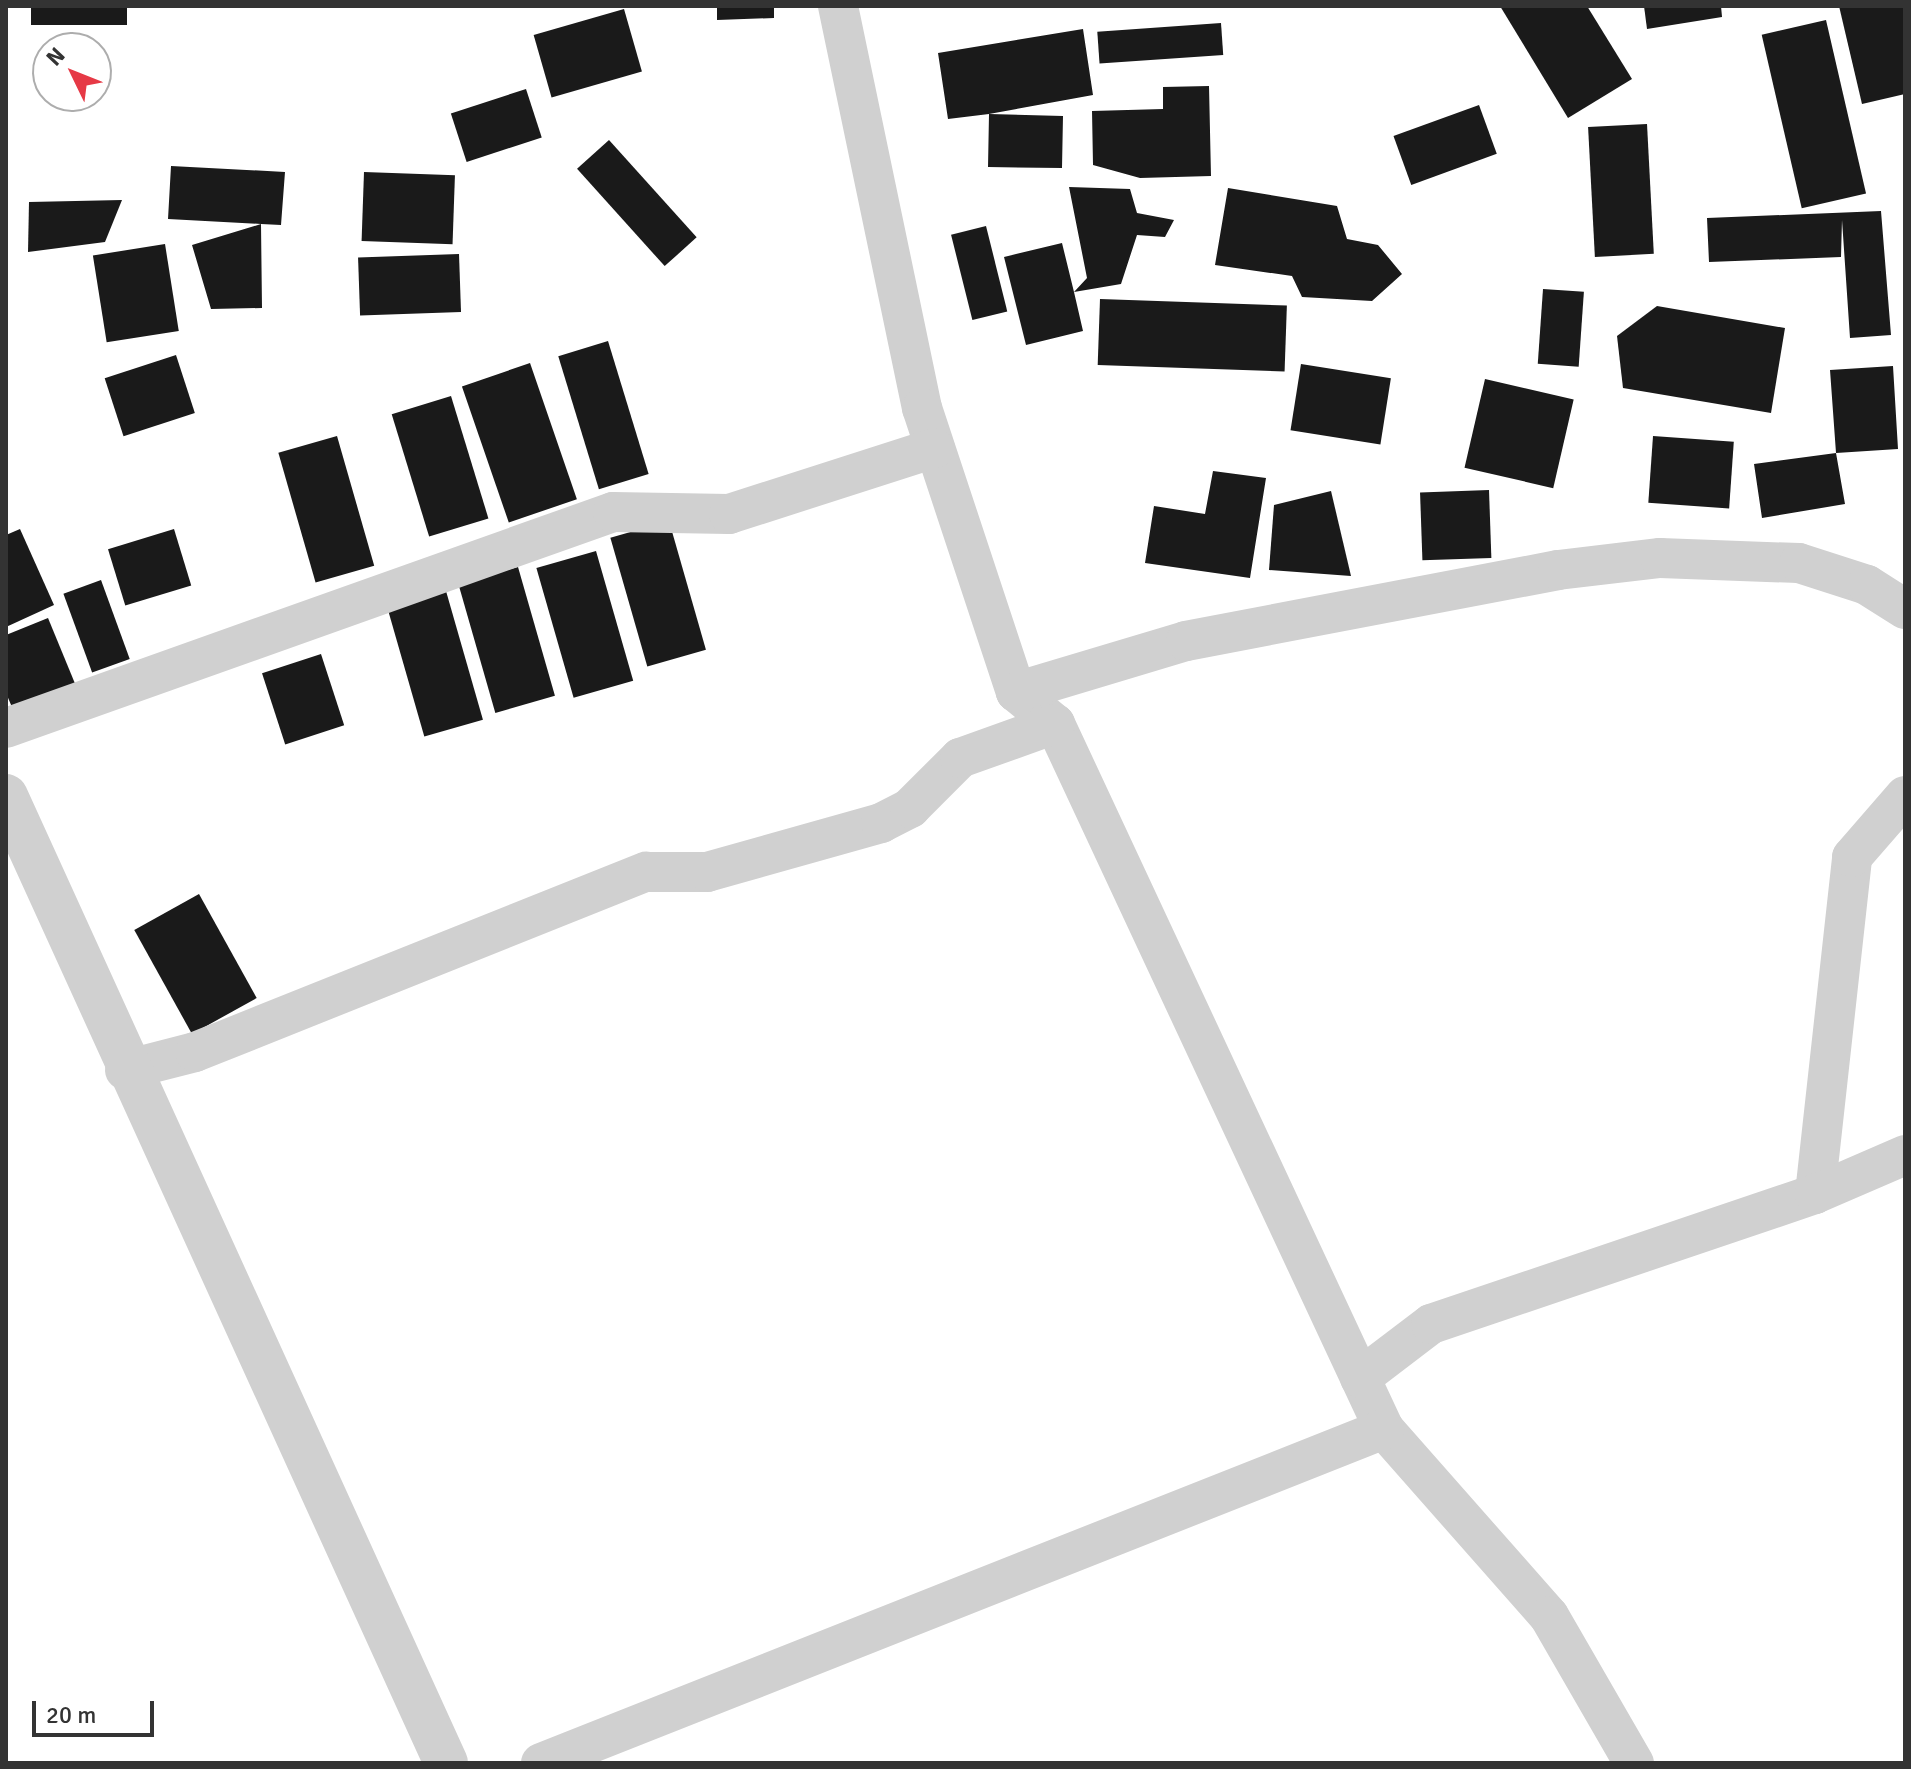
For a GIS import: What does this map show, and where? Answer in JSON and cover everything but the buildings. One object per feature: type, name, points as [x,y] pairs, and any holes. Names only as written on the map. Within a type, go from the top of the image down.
[{"type":"street","points":[[838,6],[935,448],[1016,692],[1055,724],[1384,1429],[1549,1616],[1634,1763]]},
{"type":"street","points":[[6,728],[613,512],[729,514],[935,448]]},
{"type":"street","points":[[1016,692],[1186,641],[1558,570],[1660,558],[1799,563],[1867,585],[1905,609]]},
{"type":"street","points":[[125,1070],[195,1052],[646,872],[707,872],[881,823],[910,808],[960,758],[1055,724]]},
{"type":"street","points":[[6,796],[125,1070],[446,1763]]},
{"type":"street","points":[[1815,1194],[1852,857],[1905,796]]},
{"type":"street","points":[[1360,1378],[1431,1324],[1815,1194],[1905,1155]]},
{"type":"street","points":[[541,1763],[1384,1429]]}]
